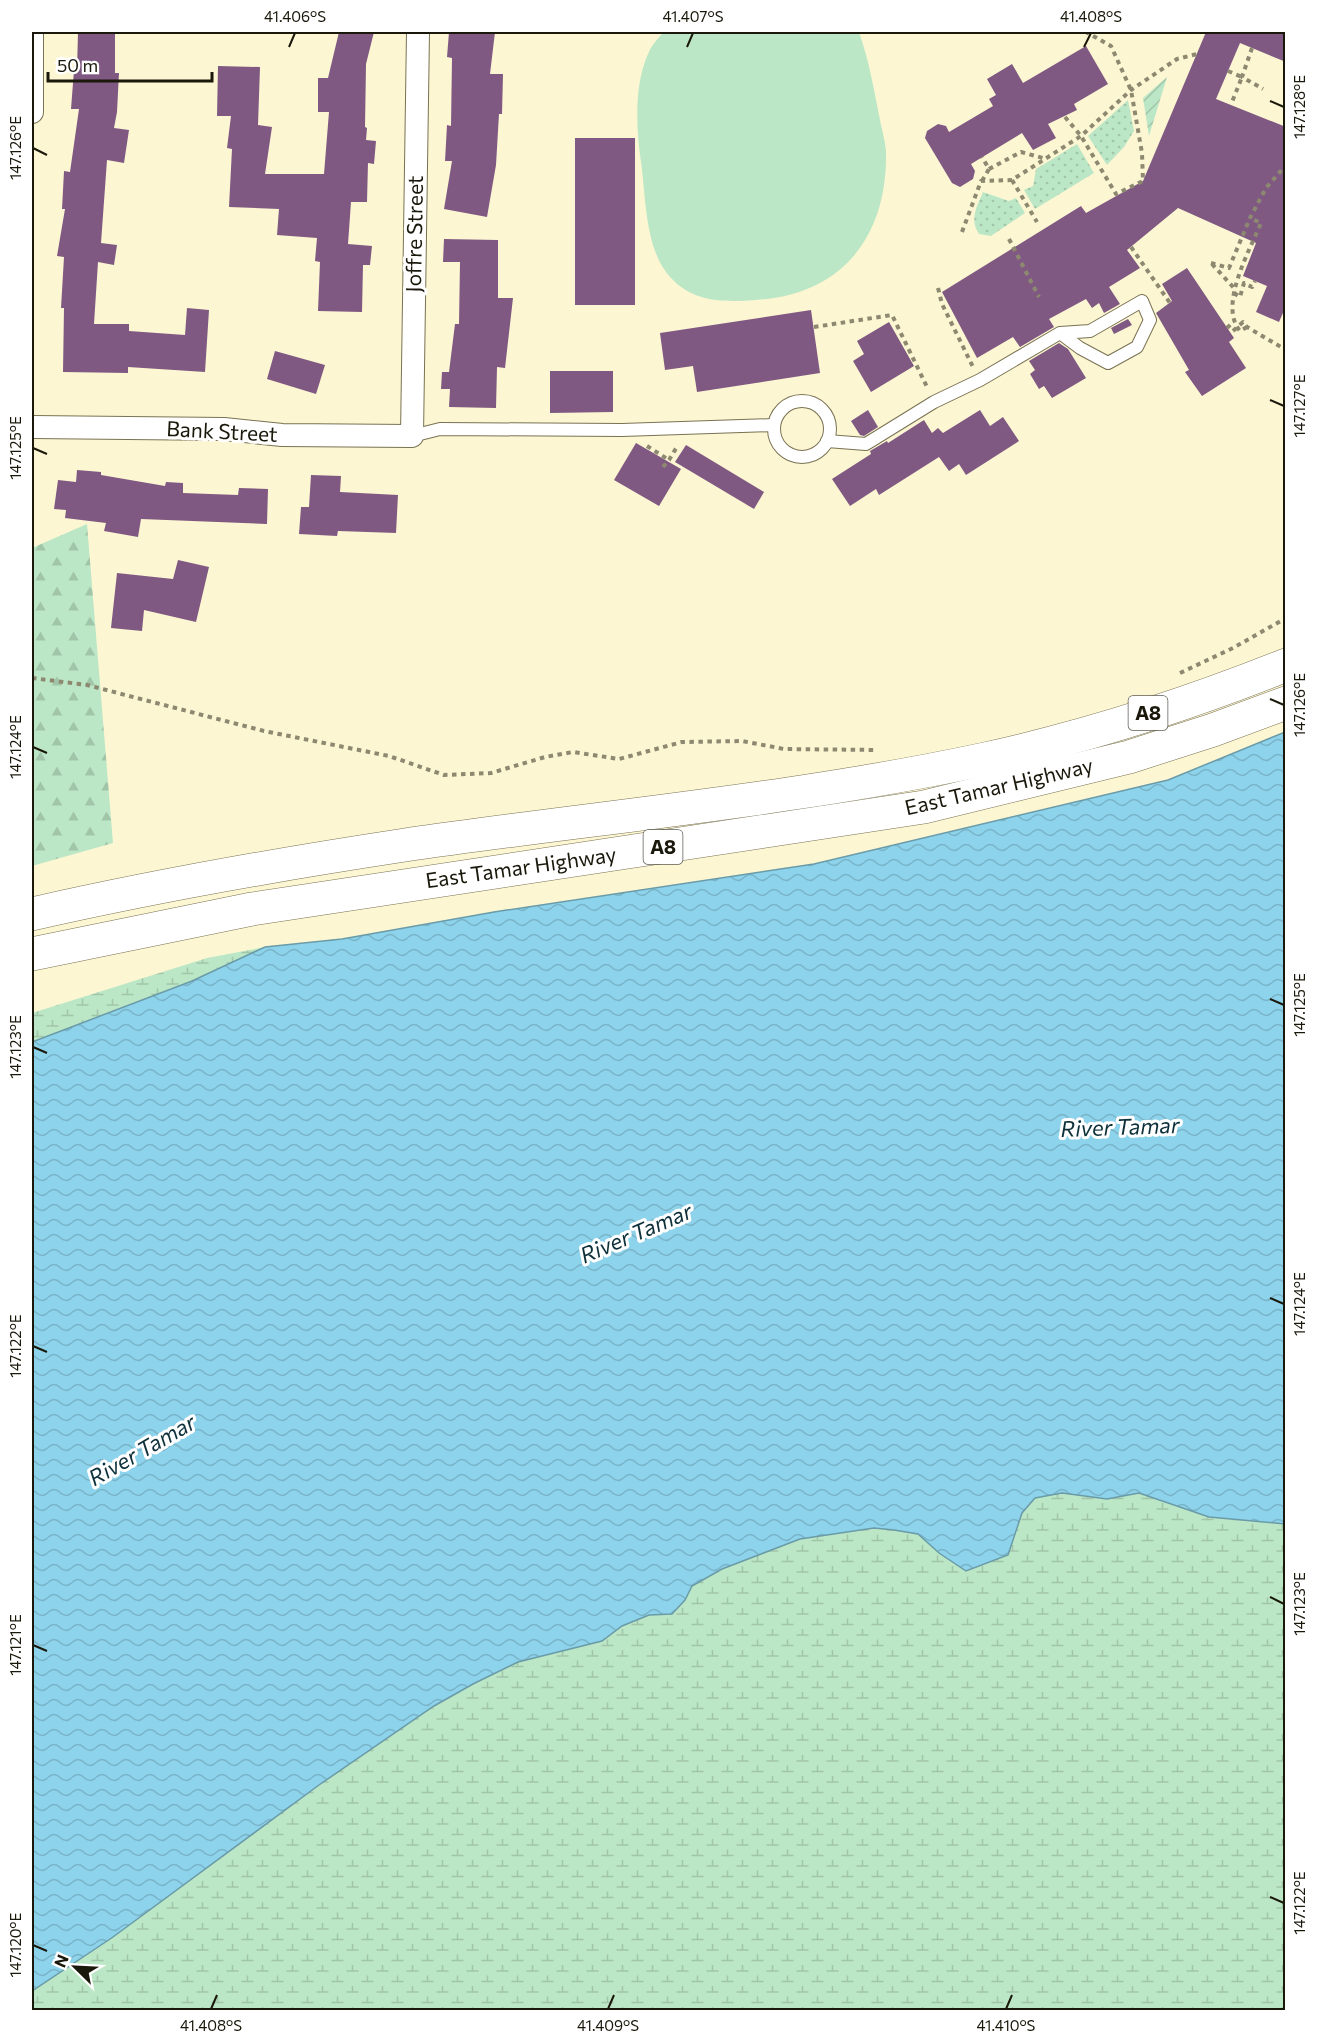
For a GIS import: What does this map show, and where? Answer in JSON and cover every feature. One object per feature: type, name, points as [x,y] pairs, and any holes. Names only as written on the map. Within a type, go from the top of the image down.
[{"type":"highway","name":"East Tamar Highway","points":[[32,914],[117,894],[279,865],[406,845],[689,809],[839,786],[986,759],[1082,734],[1215,693],[1286,665]]},
{"type":"highway","name":"East Tamar Highway","points":[[32,954],[252,909],[924,807],[1129,757],[1286,703]]},
{"type":"street","points":[[32,32],[32,112]]},
{"type":"street","name":"Joffre Street","points":[[412,436],[418,32]]},
{"type":"street","name":"Bank Street","points":[[32,427],[224,429],[282,435],[412,436]]},
{"type":"lane","points":[[827,441],[866,444],[934,402],[980,380],[1060,333],[1090,331],[1142,301],[1150,320],[1137,347],[1108,363],[1080,348],[1060,333]]},
{"type":"lane","points":[[797,401],[806,401],[822,408],[827,416],[830,424],[827,441],[822,448],[807,456],[790,454],[778,442],[774,425],[782,409],[797,401]]},
{"type":"lane","points":[[412,436],[440,429],[687,429],[774,425]]},
{"type":"path","points":[[1065,117],[1081,136],[1116,194],[1143,181],[1143,153],[1131,90],[1111,46],[1086,32]]},
{"type":"path","points":[[1232,102],[1252,48]]},
{"type":"path","points":[[981,181],[1012,180],[1081,136],[1131,90],[1177,59],[1197,54]]},
{"type":"path","points":[[1228,71],[1263,89]]},
{"type":"path","points":[[962,232],[981,181],[989,170],[1021,152],[1044,158]]},
{"type":"path","points":[[982,157],[989,170]]},
{"type":"path","points":[[1255,281],[1252,287],[1244,282],[1240,297],[1211,263],[1229,268],[1250,218],[1266,188],[1286,165]]},
{"type":"path","points":[[1012,180],[1037,222]]},
{"type":"path","points":[[1250,218],[1261,223],[1234,290],[1235,330],[1240,331],[1247,327],[1286,350]]},
{"type":"path","points":[[1009,239],[1040,297]]},
{"type":"path","points":[[1131,247],[1170,303]]},
{"type":"path","points":[[938,288],[942,304],[980,380]]},
{"type":"path","points":[[814,327],[892,315],[934,402]]},
{"type":"path","points":[[1227,328],[1233,322]]},
{"type":"path","points":[[663,467],[687,429]]},
{"type":"path","points":[[1172,677],[1233,648],[1286,618]]},
{"type":"path","points":[[32,678],[87,685],[264,731],[388,756],[444,775],[491,773],[545,757],[573,752],[619,759],[682,742],[742,741],[784,749],[887,750]]},
{"type":"green space","points":[[664,32],[859,32],[866,53],[885,142],[885,182],[879,209],[868,234],[854,255],[835,273],[813,287],[786,296],[722,301],[690,292],[671,278],[662,267],[651,239],[648,223],[637,107],[643,66],[651,48]]},
{"type":"green space","points":[[1167,77],[1149,136],[1143,98]]},
{"type":"green space","points":[[1128,100],[1134,131],[1124,147],[1107,165],[1088,136]]},
{"type":"green space","points":[[1077,144],[1094,173],[1035,209],[1024,190],[1033,186],[1036,169]]},
{"type":"green space","points":[[983,192],[1009,201],[1016,198],[1025,213],[991,236],[979,234],[974,218]]},
{"type":"green space","points":[[87,524],[113,843],[32,866],[32,548]]},
{"type":"green space","points":[[265,947],[192,981],[32,1042],[32,1013],[207,958]]},
{"type":"green space","points":[[1285,1266],[1285,2010],[32,2010],[32,1932],[714,1472]]},
{"type":"water","name":"River Tamar","points":[[1285,732],[1285,1524],[1209,1517],[1139,1493],[1107,1499],[1062,1493],[1035,1498],[1022,1513],[1008,1555],[966,1571],[939,1553],[918,1534],[874,1528],[800,1539],[722,1569],[692,1586],[685,1600],[672,1614],[649,1615],[622,1626],[602,1641],[518,1662],[434,1706],[319,1785],[113,1937],[32,1991],[32,1042],[192,981],[265,947],[342,939],[494,912],[814,864],[1168,780]]},
{"type":"building","points":[[78,32],[115,32],[115,73],[119,73],[114,128],[129,130],[124,163],[107,160],[101,243],[117,245],[114,265],[98,262],[94,324],[129,324],[129,331],[185,335],[187,308],[209,310],[205,372],[128,367],[128,373],[63,372],[64,308],[61,308],[64,257],[57,256],[65,209],[62,209],[64,171],[70,172],[79,109],[71,109],[74,70],[77,70]]},
{"type":"building","points":[[339,32],[374,32],[366,64],[365,127],[367,128],[366,140],[376,141],[374,164],[368,163],[367,202],[351,202],[348,244],[372,246],[370,265],[363,265],[362,312],[318,311],[320,262],[315,261],[317,238],[277,235],[279,209],[229,207],[232,149],[227,148],[231,116],[217,116],[218,66],[260,67],[258,125],[272,127],[265,174],[324,174],[329,112],[318,112],[318,78],[328,78]]},
{"type":"building","points":[[449,32],[495,32],[490,74],[503,74],[502,114],[499,114],[496,165],[487,217],[444,209],[452,161],[445,161],[447,125],[451,126],[452,58],[447,57]]},
{"type":"building","points":[[1206,32],[1286,32],[1286,62],[1240,43],[1216,99],[1286,127],[1286,306],[1279,322],[1256,312],[1267,286],[1243,276],[1256,243],[1178,208],[1127,250],[1140,268],[1109,287],[1120,304],[1104,313],[1099,303],[1092,308],[1086,299],[1049,319],[1054,327],[1020,347],[1013,337],[977,358],[942,292],[1081,206],[1086,213],[1143,181]]},
{"type":"building","points":[[1086,46],[1108,84],[1074,104],[1077,110],[1048,124],[1056,138],[1033,150],[1022,133],[971,164],[975,171],[973,179],[960,187],[952,183],[925,138],[927,131],[938,124],[946,126],[949,132],[993,106],[989,99],[996,95],[987,79],[1012,64],[1023,83]]},
{"type":"building","points":[[575,138],[635,138],[635,305],[575,305]]},
{"type":"building","points":[[444,239],[498,240],[498,298],[513,298],[505,368],[497,367],[496,408],[449,407],[450,389],[441,389],[442,372],[449,372],[455,324],[459,324],[460,262],[443,262]]},
{"type":"building","points":[[1187,268],[1234,338],[1229,342],[1246,368],[1202,396],[1185,372],[1189,370],[1156,313],[1172,301],[1162,284]]},
{"type":"building","points":[[811,310],[820,373],[697,392],[693,366],[665,370],[660,333]]},
{"type":"building","points":[[1128,319],[1132,325],[1114,334],[1111,328]]},
{"type":"building","points":[[889,322],[914,366],[871,392],[853,361],[864,354],[857,341]]},
{"type":"building","points":[[1059,343],[1068,349],[1086,378],[1052,398],[1044,386],[1039,389],[1030,374],[1035,370],[1029,361]]},
{"type":"building","points":[[275,351],[325,365],[316,394],[267,379]]},
{"type":"building","points":[[550,371],[613,371],[613,412],[550,413]]},
{"type":"building","points":[[868,410],[878,427],[864,436],[860,435],[851,421]]},
{"type":"building","points":[[980,410],[990,426],[1003,417],[1019,441],[966,475],[959,464],[949,471],[939,457],[879,495],[876,489],[850,506],[832,479],[871,454],[870,451],[887,441],[888,443],[924,420],[932,433],[938,428],[943,433]]},
{"type":"building","points":[[636,443],[681,469],[659,506],[614,480]]},
{"type":"building","points":[[686,445],[764,492],[754,509],[675,462]]},
{"type":"building","points":[[77,470],[101,472],[101,475],[165,486],[166,482],[183,483],[183,493],[238,495],[239,488],[268,489],[267,524],[141,519],[138,537],[104,531],[106,523],[65,518],[66,510],[54,509],[58,480],[76,482]]},
{"type":"building","points":[[311,475],[341,476],[340,492],[398,495],[396,533],[338,531],[337,536],[299,534],[301,507],[309,507]]},
{"type":"building","points":[[178,560],[209,567],[196,622],[144,610],[142,631],[111,628],[117,573],[173,579]]}]
